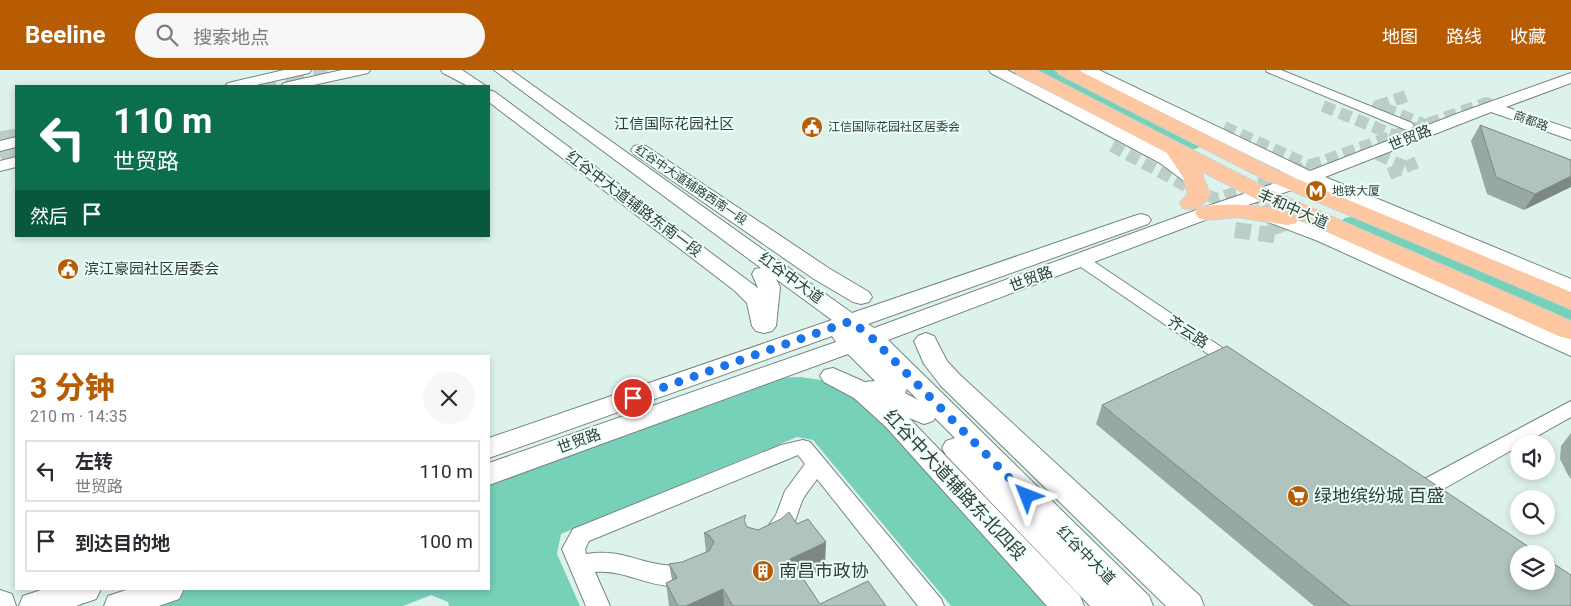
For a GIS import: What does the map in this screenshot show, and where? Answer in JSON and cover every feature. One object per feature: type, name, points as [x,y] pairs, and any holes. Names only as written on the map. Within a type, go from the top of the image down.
[{"type":"main road","points":[[220,85],[287,70]]},
{"type":"main road","points":[[238,85],[304,70]]},
{"type":"main road","points":[[256,85],[318,70]]},
{"type":"main road","points":[[294,85],[371,70]]},
{"type":"main road","name":"红谷中大道辅路东南一段","points":[[448,70],[458,73],[497,77],[743,286],[758,301],[764,326]]},
{"type":"main road","points":[[462,70],[497,77]]},
{"type":"main road","points":[[996,70],[1166,159],[1196,180]]},
{"type":"main road","name":"丰和中大道","points":[[1024,70],[1173,149],[1254,197],[1347,232],[1571,331]]},
{"type":"main road","name":"丰和中大道","points":[[1065,70],[1291,176],[1571,301]]},
{"type":"main road","points":[[1087,70],[1291,176],[1362,201],[1571,287]]},
{"type":"main road","name":"世贸路","points":[[490,448],[749,368],[937,303],[1198,208],[1254,197],[1291,176],[1408,126],[1567,70]]},
{"type":"main road","points":[[306,85],[356,72]]},
{"type":"main road","points":[[319,85],[356,72]]},
{"type":"main road","name":"红谷中大道","points":[[497,77],[773,273],[852,332],[935,414],[1137,606]]},
{"type":"main road","name":"红谷中大道辅路西南一段","points":[[497,77],[861,297]]},
{"type":"main road","name":"世贸路","points":[[1291,176],[1571,78]]},
{"type":"main road","name":"商都路","points":[[1492,107],[1571,135]]},
{"type":"main road","points":[[0,136],[15,132]]},
{"type":"main road","points":[[0,146],[15,142]]},
{"type":"main road","points":[[1173,149],[1190,169],[1196,180],[1198,208],[1237,210],[1254,197],[1325,237],[1571,348]]},
{"type":"main road","points":[[0,155],[15,151]]},
{"type":"main road","points":[[0,166],[15,162]]},
{"type":"main road","name":"世贸路","points":[[937,303],[1082,260],[1198,208]]},
{"type":"main road","points":[[773,273],[861,297],[937,303],[926,341],[924,381],[935,414],[833,376],[749,368],[754,344],[764,326],[769,287],[773,273]]},
{"type":"main road","points":[[926,341],[936,364],[950,380],[1188,606]]},
{"type":"main road","name":"世贸路","points":[[490,474],[749,368]]},
{"type":"main road","name":"红谷中大道辅路东北四段","points":[[833,376],[863,392],[895,420],[1068,606]]},
{"type":"main road","name":"红谷中大道","points":[[935,414],[1111,606]]},
{"type":"main road","points":[[35,606],[82,590]]},
{"type":"main road","points":[[120,606],[165,590]]},
{"type":"street","points":[[1271,70],[1408,126]]},
{"type":"street","name":"齐云路","points":[[1082,260],[1252,376]]},
{"type":"street","points":[[1423,490],[1571,408]]},
{"type":"street","points":[[598,606],[573,549],[581,535],[788,450],[803,447],[932,606]]},
{"type":"street","points":[[758,545],[772,537],[786,519],[793,497],[816,464]]},
{"type":"street","points":[[580,564],[613,561],[653,574],[684,576],[702,568]]},
{"type":"green space","points":[[1032,70],[1054,70],[1200,144],[1200,147],[1192,150],[1183,149]]},
{"type":"green space","points":[[1354,216],[1571,308],[1571,323],[1340,222],[1345,218]]},
{"type":"green space","points":[[800,377],[828,381],[857,392],[1057,606],[951,606],[813,440],[797,437],[561,534],[557,554],[580,606],[449,606],[448,602],[431,595],[403,606],[141,606],[186,590],[490,590],[490,479],[747,384],[773,378]]},
{"type":"building","points":[[1480,125],[1571,160],[1571,176],[1535,194],[1496,177]]},
{"type":"building","name":"绿地缤纷城 百盛","points":[[1227,346],[1526,545],[1510,545],[1510,590],[1555,590],[1555,565],[1571,575],[1571,606],[1350,606],[1102,405]]},
{"type":"building","points":[[789,512],[797,524],[808,519],[826,542],[790,559],[820,604],[868,581],[886,606],[733,606],[723,589],[686,606],[678,606],[666,583],[677,578],[669,564],[682,562],[709,551],[714,542],[709,535],[704,533],[746,515],[744,520],[747,527],[758,530],[781,519]]},
{"type":"tunnel","points":[[261,85],[327,70]]},
{"type":"tunnel","points":[[1406,96],[1378,106],[1425,125]]},
{"type":"tunnel","points":[[1425,125],[1486,103],[1510,111]]},
{"type":"tunnel","points":[[1323,106],[1394,135]]},
{"type":"tunnel","points":[[1362,147],[1425,125]]},
{"type":"tunnel","points":[[1224,127],[1310,166]]},
{"type":"tunnel","points":[[0,140],[15,137]]},
{"type":"tunnel","points":[[1112,146],[1188,187],[1217,199],[1310,166]]},
{"type":"tunnel","points":[[1310,166],[1362,147]]},
{"type":"tunnel","points":[[1362,147],[1406,167]]},
{"type":"tunnel","points":[[0,155],[15,151]]},
{"type":"tunnel","points":[[1406,167],[1420,161]]},
{"type":"tunnel","points":[[1389,174],[1406,167]]},
{"type":"tunnel","points":[[1250,195],[1268,204]]},
{"type":"tunnel","points":[[1235,230],[1280,236],[1269,205],[1265,203]]},
{"type":"place","name":"江信国际花园社区居委会","points":[[812,127]]},
{"type":"place","name":"地铁大厦","points":[[1316,191]]},
{"type":"place","name":"滨江豪园社区居委会","points":[[68,269]]},
{"type":"place","name":"绿地缤纷城 百盛","points":[[1298,496]]},
{"type":"place","name":"南昌市政协","points":[[763,571]]},
{"type":"district","name":"江信国际花园社区","points":[[674,124]]},
{"type":"route","points":[[633,398],[851,321],[871,337],[1027,496]]}]
